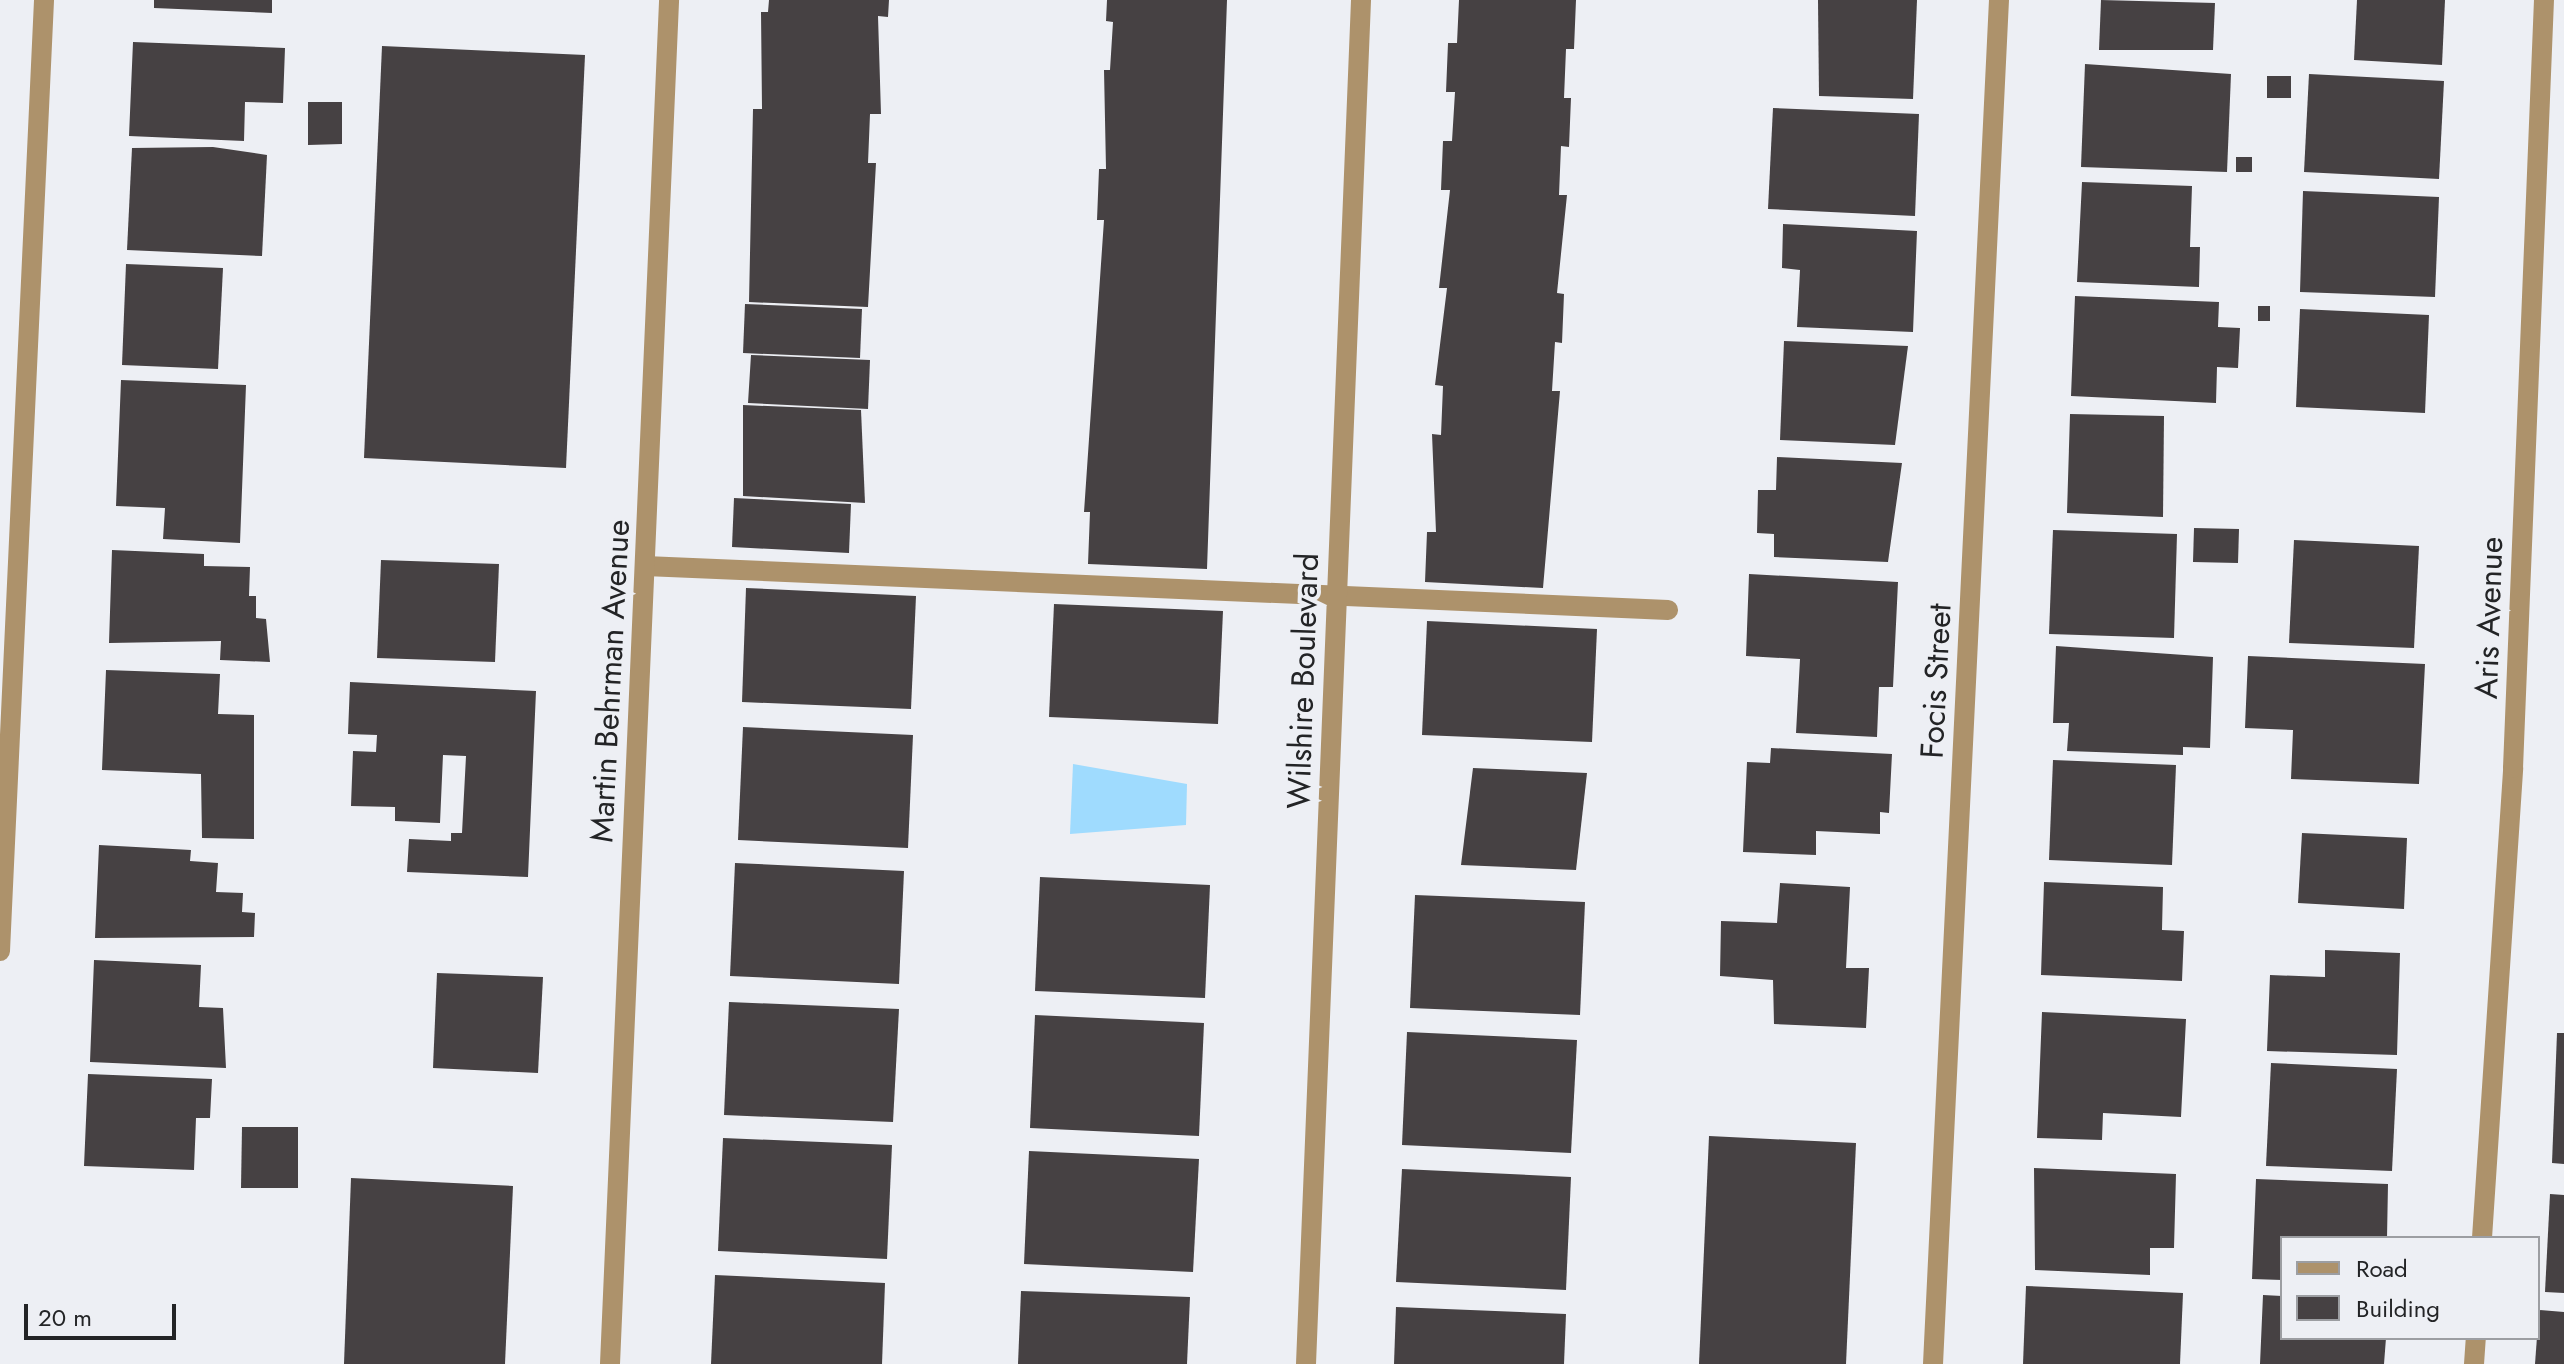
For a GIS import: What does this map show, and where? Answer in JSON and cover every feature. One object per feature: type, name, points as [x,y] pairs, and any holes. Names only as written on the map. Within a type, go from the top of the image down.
[{"type":"street","points":[[0,951],[44,0]]},
{"type":"street","name":"Martin Behrman Avenue","points":[[610,1364],[669,0]]},
{"type":"street","name":"Wilshire Boulevard","points":[[1306,1364],[1361,0]]},
{"type":"street","name":"Focis Street","points":[[1933,1364],[1999,0]]},
{"type":"street","name":"Aris Avenue","points":[[2482,1236],[2513,768],[2544,0]]},
{"type":"street","points":[[645,566],[1337,601],[1668,610]]},
{"type":"street","points":[[2474,1364],[2476,1340]]},
{"type":"water","points":[[1073,764],[1187,784],[1186,825],[1070,834]]},
{"type":"building","points":[[154,0],[272,0],[272,13],[154,8]]},
{"type":"building","points":[[769,0],[889,0],[888,17],[878,16],[881,114],[870,114],[868,163],[876,163],[868,307],[749,302],[753,109],[762,109],[761,12],[768,12]]},
{"type":"building","points":[[1107,0],[1227,0],[1207,569],[1088,564],[1090,512],[1084,512],[1104,220],[1097,220],[1099,169],[1106,169],[1104,70],[1110,70],[1113,22],[1106,21]]},
{"type":"building","points":[[1459,0],[1576,0],[1574,49],[1566,49],[1564,98],[1571,98],[1569,147],[1561,146],[1559,195],[1567,195],[1557,293],[1564,294],[1562,343],[1555,342],[1552,391],[1560,391],[1543,588],[1425,582],[1427,532],[1436,532],[1432,434],[1441,435],[1443,386],[1435,385],[1447,288],[1439,288],[1450,190],[1441,190],[1443,141],[1452,141],[1455,92],[1446,92],[1448,43],[1457,43]]},
{"type":"building","points":[[1818,0],[1917,0],[1913,99],[1819,96]]},
{"type":"building","points":[[2101,0],[2215,3],[2213,50],[2099,50]]},
{"type":"building","points":[[2357,0],[2445,0],[2442,65],[2354,60]]},
{"type":"building","points":[[133,42],[285,48],[283,103],[245,102],[244,141],[129,136]]},
{"type":"building","points":[[382,46],[585,55],[566,468],[364,458]]},
{"type":"building","points":[[2085,64],[2231,74],[2227,172],[2081,167]]},
{"type":"building","points":[[2309,74],[2444,81],[2439,179],[2304,172]]},
{"type":"building","points":[[2267,76],[2291,76],[2291,98],[2267,98]]},
{"type":"building","points":[[308,102],[342,102],[342,144],[308,145]]},
{"type":"building","points":[[1773,108],[1919,114],[1915,216],[1768,209]]},
{"type":"building","points":[[213,147],[267,155],[262,256],[127,250],[132,148]]},
{"type":"building","points":[[2236,157],[2252,157],[2252,172],[2236,172]]},
{"type":"building","points":[[2082,182],[2192,186],[2190,247],[2200,247],[2199,287],[2077,282]]},
{"type":"building","points":[[2303,191],[2439,197],[2435,297],[2300,292]]},
{"type":"building","points":[[1783,224],[1917,231],[1913,332],[1797,327],[1800,270],[1782,268]]},
{"type":"building","points":[[126,264],[223,268],[218,369],[122,365]]},
{"type":"building","points":[[2075,296],[2219,302],[2218,327],[2240,328],[2238,368],[2217,367],[2216,403],[2071,396]]},
{"type":"building","points":[[745,304],[862,309],[860,358],[743,353]]},
{"type":"building","points":[[2258,306],[2270,306],[2270,321],[2258,321]]},
{"type":"building","points":[[2300,309],[2429,315],[2425,413],[2296,407]]},
{"type":"building","points":[[1784,341],[1908,346],[1895,445],[1780,440]]},
{"type":"building","points":[[751,355],[870,360],[868,409],[748,403]]},
{"type":"building","points":[[121,380],[246,385],[240,543],[163,539],[165,508],[116,506]]},
{"type":"building","points":[[743,405],[861,410],[865,503],[743,496]]},
{"type":"building","points":[[2070,414],[2164,416],[2163,517],[2067,513]]},
{"type":"building","points":[[1777,457],[1902,463],[1888,562],[1774,557],[1774,534],[1757,533],[1758,490],[1776,490]]},
{"type":"building","points":[[734,498],[851,504],[849,553],[732,547]]},
{"type":"building","points":[[2194,528],[2239,529],[2238,563],[2193,562]]},
{"type":"building","points":[[2053,530],[2177,534],[2174,638],[2049,634]]},
{"type":"building","points":[[2294,540],[2419,546],[2414,648],[2289,643]]},
{"type":"building","points":[[112,550],[204,554],[204,566],[250,567],[249,596],[256,596],[256,618],[266,619],[270,662],[220,660],[221,641],[109,643]]},
{"type":"building","points":[[381,560],[499,564],[495,662],[377,658]]},
{"type":"building","points":[[1749,574],[1898,582],[1893,687],[1879,687],[1877,737],[1796,733],[1800,659],[1746,656]]},
{"type":"building","points":[[746,588],[916,596],[911,709],[742,702]]},
{"type":"building","points":[[1054,604],[1223,611],[1218,724],[1049,717]]},
{"type":"building","points":[[1427,621],[1597,629],[1592,742],[1422,735]]},
{"type":"building","points":[[2056,646],[2213,657],[2210,748],[2183,747],[2183,755],[2067,751],[2069,723],[2053,723]]},
{"type":"building","points":[[2248,656],[2425,664],[2419,784],[2291,779],[2293,730],[2245,728]]},
{"type":"building","points":[[106,670],[220,674],[218,714],[254,715],[254,839],[202,838],[201,774],[102,770]]},
{"type":"building","points":[[350,682],[536,691],[528,877],[407,872],[409,839],[451,841],[451,833],[462,833],[466,756],[443,755],[440,823],[395,821],[395,807],[351,806],[353,751],[376,752],[377,735],[348,734]]},
{"type":"building","points":[[743,727],[913,735],[908,848],[738,840]]},
{"type":"building","points":[[1771,748],[1892,754],[1889,813],[1880,812],[1880,834],[1816,831],[1816,855],[1743,852],[1747,762],[1770,763]]},
{"type":"building","points":[[2053,760],[2176,765],[2172,865],[2049,860]]},
{"type":"building","points":[[1473,768],[1587,773],[1576,870],[1461,865]]},
{"type":"building","points":[[2302,833],[2407,838],[2404,909],[2298,903]]},
{"type":"building","points":[[99,845],[191,850],[190,861],[218,863],[216,892],[243,893],[242,912],[255,913],[254,937],[95,938]]},
{"type":"building","points":[[735,863],[904,871],[899,984],[730,976]]},
{"type":"building","points":[[1040,877],[1210,885],[1205,998],[1035,991]]},
{"type":"building","points":[[2044,882],[2163,887],[2162,930],[2184,931],[2182,981],[2041,975]]},
{"type":"building","points":[[1780,883],[1850,887],[1846,968],[1869,968],[1866,1028],[1774,1024],[1773,980],[1720,976],[1721,921],[1777,923]]},
{"type":"building","points":[[1415,895],[1585,902],[1580,1015],[1410,1008]]},
{"type":"building","points":[[2325,950],[2400,953],[2397,1055],[2267,1051],[2270,975],[2325,977]]},
{"type":"building","points":[[94,960],[201,965],[199,1007],[223,1008],[226,1068],[90,1062]]},
{"type":"building","points":[[437,973],[543,977],[538,1073],[433,1068]]},
{"type":"building","points":[[729,1002],[899,1009],[893,1122],[724,1115]]},
{"type":"building","points":[[2042,1012],[2186,1019],[2181,1117],[2103,1113],[2102,1140],[2037,1138]]},
{"type":"building","points":[[1035,1015],[1204,1023],[1199,1136],[1030,1128]]},
{"type":"building","points":[[1407,1032],[1577,1040],[1571,1153],[1402,1145]]},
{"type":"building","points":[[2557,1033],[2564,1033],[2564,1164],[2552,1163]]},
{"type":"building","points":[[2271,1063],[2397,1069],[2392,1171],[2266,1166]]},
{"type":"building","points":[[88,1074],[212,1079],[210,1118],[196,1118],[194,1170],[84,1166]]},
{"type":"building","points":[[242,1127],[298,1127],[298,1188],[241,1188]]},
{"type":"building","points":[[1709,1136],[1856,1143],[1846,1364],[1699,1364]]},
{"type":"building","points":[[723,1138],[892,1145],[887,1259],[718,1251]]},
{"type":"building","points":[[1029,1151],[1199,1159],[1193,1272],[1024,1264]]},
{"type":"building","points":[[2034,1168],[2176,1174],[2174,1248],[2150,1248],[2150,1275],[2035,1270]]},
{"type":"building","points":[[1402,1169],[1571,1177],[1566,1290],[1396,1282]]},
{"type":"building","points":[[351,1178],[513,1186],[505,1364],[344,1364]]},
{"type":"building","points":[[2256,1179],[2388,1184],[2387,1236],[2280,1236],[2280,1280],[2252,1279]]},
{"type":"building","points":[[2550,1194],[2564,1195],[2564,1293],[2545,1292]]},
{"type":"building","points":[[715,1275],[885,1283],[882,1364],[711,1364]]},
{"type":"building","points":[[2026,1286],[2183,1293],[2180,1364],[2023,1364]]},
{"type":"building","points":[[1021,1291],[1190,1297],[1187,1364],[1018,1364]]},
{"type":"building","points":[[2263,1295],[2280,1296],[2280,1340],[2386,1340],[2384,1364],[2260,1364]]},
{"type":"building","points":[[1396,1307],[1566,1314],[1564,1364],[1394,1364]]},
{"type":"building","points":[[2540,1310],[2564,1312],[2564,1364],[2535,1364],[2537,1340],[2540,1340]]}]
